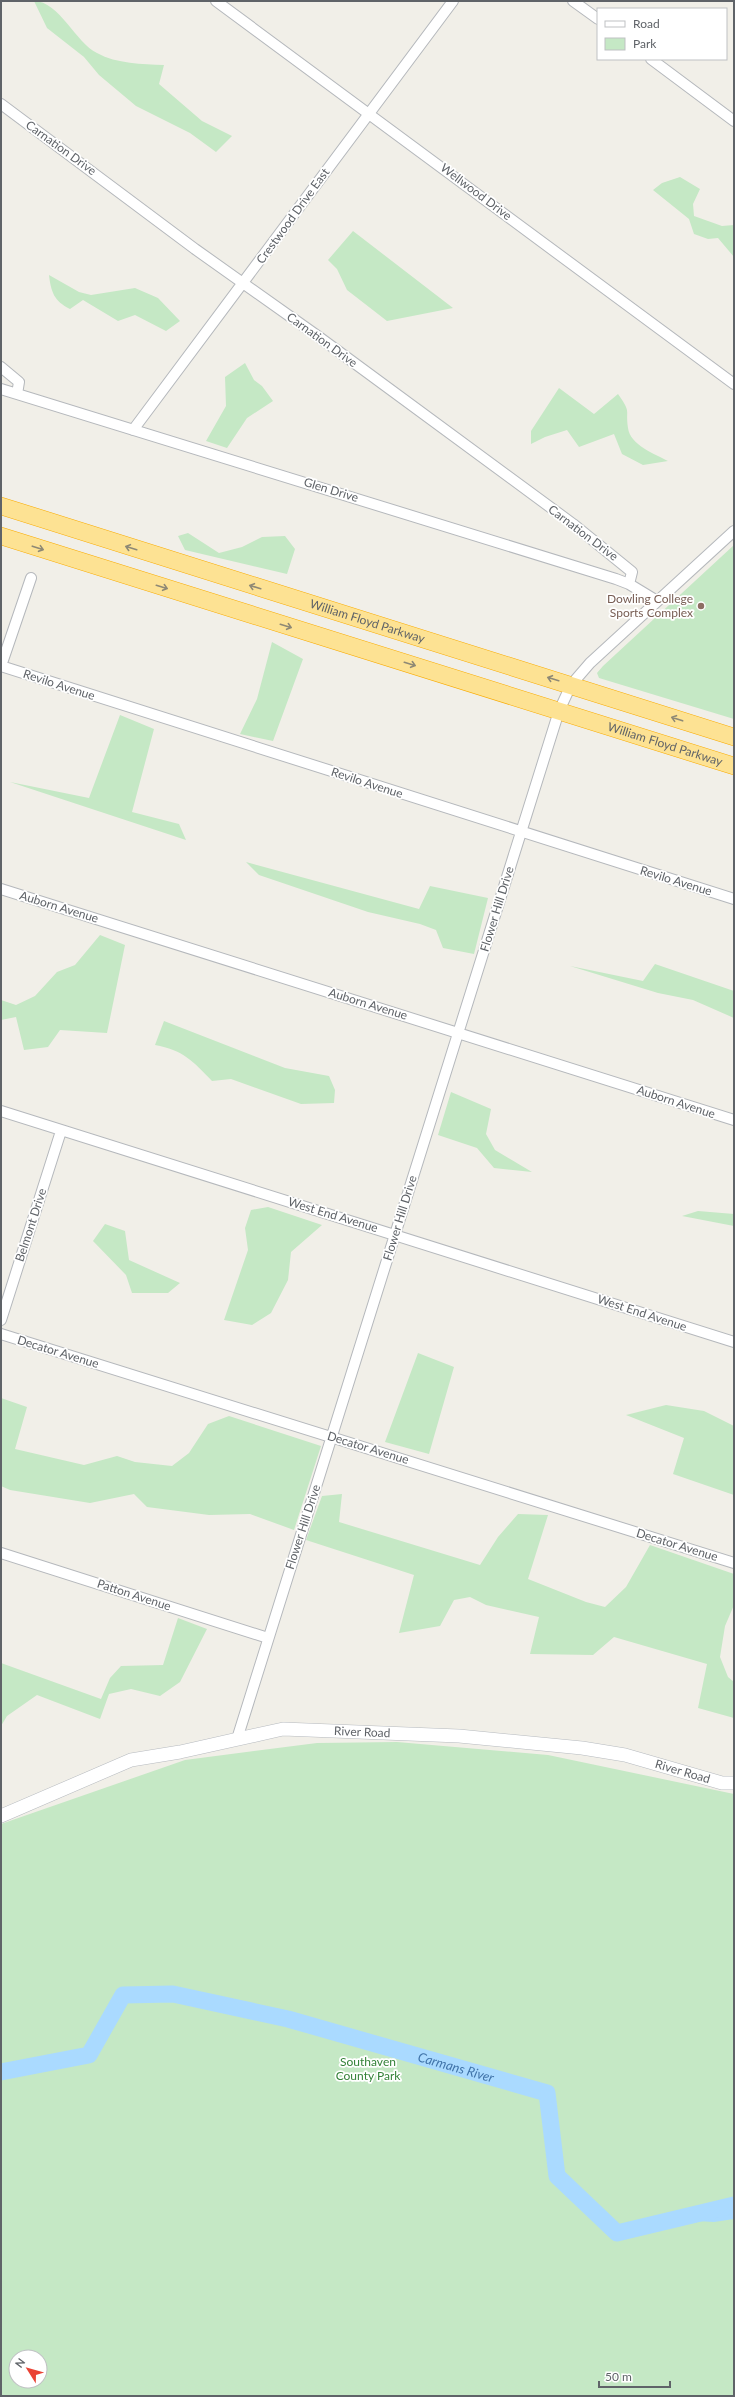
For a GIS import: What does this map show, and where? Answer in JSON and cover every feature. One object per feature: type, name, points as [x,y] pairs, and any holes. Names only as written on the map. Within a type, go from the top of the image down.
[{"type":"highway","name":"William Floyd Parkway","points":[[1,506],[565,698],[705,757],[734,766]]},
{"type":"highway","name":"William Floyd Parkway","points":[[1,536],[565,698],[714,731],[734,737]]},
{"type":"street","name":"Wellwood Drive","points":[[216,1],[734,384]]},
{"type":"street","name":"Crestwood Drive East","points":[[132,430],[244,283],[453,1]]},
{"type":"street","points":[[573,1],[597,18]]},
{"type":"street","points":[[652,60],[734,121]]},
{"type":"street","name":"Carnation Drive","points":[[1,104],[610,553],[632,572],[629,584]]},
{"type":"street","points":[[1,367],[20,382],[17,394]]},
{"type":"street","name":"Glen Drive","points":[[1,389],[629,584],[657,600]]},
{"type":"street","points":[[565,698],[590,663],[734,531]]},
{"type":"street","points":[[1,666],[31,578]]},
{"type":"street","name":"Revilo Avenue","points":[[1,666],[734,899]]},
{"type":"street","name":"Flower Hill Drive","points":[[237,1739],[521,832],[565,698]]},
{"type":"street","points":[[714,731],[723,728],[734,729]]},
{"type":"street","points":[[705,757],[734,759]]},
{"type":"street","name":"Auborn Avenue","points":[[1,889],[734,1120]]},
{"type":"street","name":"West End Avenue","points":[[1,1111],[734,1342]]},
{"type":"street","name":"Belmont Drive","points":[[1,1320],[61,1131]]},
{"type":"street","name":"Decator Avenue","points":[[1,1334],[734,1563]]},
{"type":"street","name":"Patton Avenue","points":[[1,1552],[268,1638]]},
{"type":"street","name":"River Road","points":[[1,1816],[131,1760],[283,1729],[458,1736],[582,1748],[625,1755],[722,1783],[734,1783]]},
{"type":"green space","points":[[34,1],[43,3],[51,8],[89,48],[105,57],[138,64],[164,65],[159,84],[202,121],[232,136],[216,152],[190,133],[136,106],[99,75],[84,57],[47,28]]},
{"type":"green space","points":[[680,177],[700,189],[693,204],[694,216],[722,226],[734,225],[734,257],[718,238],[708,239],[694,234],[689,219],[653,190],[662,183]]},
{"type":"green space","points":[[353,231],[453,308],[387,321],[347,290],[337,269],[328,260]]},
{"type":"green space","points":[[49,275],[79,292],[91,295],[135,288],[158,298],[180,321],[166,331],[135,315],[118,321],[83,300],[70,309],[60,303],[54,295]]},
{"type":"green space","points":[[245,363],[254,380],[262,386],[273,401],[247,418],[227,448],[206,441],[226,406],[225,377]]},
{"type":"green space","points":[[559,388],[594,414],[618,394],[627,408],[628,428],[633,439],[650,452],[668,461],[643,465],[622,454],[614,434],[579,447],[567,430],[545,437],[531,444],[531,431]]},
{"type":"green space","points":[[188,533],[219,553],[242,547],[262,537],[285,536],[295,549],[287,574],[185,550],[178,536]]},
{"type":"green space","name":"Dowling College Sports Complex","points":[[734,545],[734,719],[599,678],[597,673],[603,666]]},
{"type":"green space","points":[[272,642],[303,659],[273,741],[240,734],[257,699]]},
{"type":"green space","points":[[120,715],[154,729],[132,812],[179,824],[186,840],[10,782],[89,798]]},
{"type":"green space","points":[[246,862],[419,909],[430,886],[488,898],[474,954],[443,948],[436,930],[420,924],[368,912],[259,875]]},
{"type":"green space","points":[[100,935],[125,945],[107,1033],[60,1030],[48,1047],[24,1050],[16,1017],[1,1020],[1,1000],[16,1005],[35,996],[57,972],[75,965]]},
{"type":"green space","points":[[655,964],[734,991],[734,1018],[693,1000],[658,993],[570,966],[643,981]]},
{"type":"green space","points":[[164,1021],[285,1068],[329,1076],[335,1090],[334,1103],[301,1104],[231,1079],[212,1081],[187,1057],[165,1047],[155,1045]]},
{"type":"green space","points":[[451,1092],[491,1109],[486,1134],[495,1150],[532,1172],[494,1168],[477,1148],[438,1135]]},
{"type":"green space","points":[[268,1207],[322,1225],[291,1252],[288,1280],[271,1313],[252,1325],[224,1320],[248,1250],[245,1228],[251,1210]]},
{"type":"green space","points":[[698,1211],[734,1214],[734,1226],[682,1216]]},
{"type":"green space","points":[[105,1224],[125,1231],[129,1260],[180,1283],[168,1293],[132,1293],[126,1275],[93,1241]]},
{"type":"green space","points":[[418,1353],[454,1367],[429,1454],[385,1442]]},
{"type":"green space","points":[[1,1398],[27,1407],[15,1449],[84,1465],[117,1456],[135,1462],[172,1466],[189,1453],[208,1424],[229,1416],[321,1446],[294,1530],[250,1514],[209,1515],[147,1507],[134,1494],[90,1503],[10,1490],[1,1486]]},
{"type":"green space","points":[[666,1405],[704,1411],[734,1426],[734,1495],[673,1474],[684,1438],[626,1415]]},
{"type":"green space","points":[[342,1494],[339,1522],[480,1565],[498,1537],[518,1514],[548,1515],[528,1579],[586,1602],[605,1607],[626,1587],[650,1545],[734,1574],[734,1605],[725,1626],[720,1657],[728,1677],[734,1682],[734,1718],[698,1708],[707,1664],[614,1637],[593,1655],[530,1654],[539,1617],[486,1605],[470,1597],[454,1600],[440,1626],[399,1633],[414,1575],[306,1540],[322,1496]]},
{"type":"green space","points":[[178,1618],[207,1629],[180,1682],[160,1696],[131,1689],[109,1694],[100,1719],[37,1695],[7,1716],[1,1726],[1,1663],[101,1699],[110,1678],[121,1666],[163,1665]]},
{"type":"green space","name":"Southaven County Park","points":[[397,1742],[548,1755],[734,1794],[734,2396],[1,2396],[1,1824],[185,1760],[317,1743]]},
{"type":"water","points":[[734,2202],[734,2219],[714,2222],[679,2220]]},
{"type":"waterway","name":"Carmans River","points":[[1,2072],[89,2055],[123,1995],[173,1994],[288,2019],[547,2093],[557,2176],[617,2233],[734,2205]]},
{"type":"place","name":"Dowling College Sports Complex","points":[[701,606]]}]
